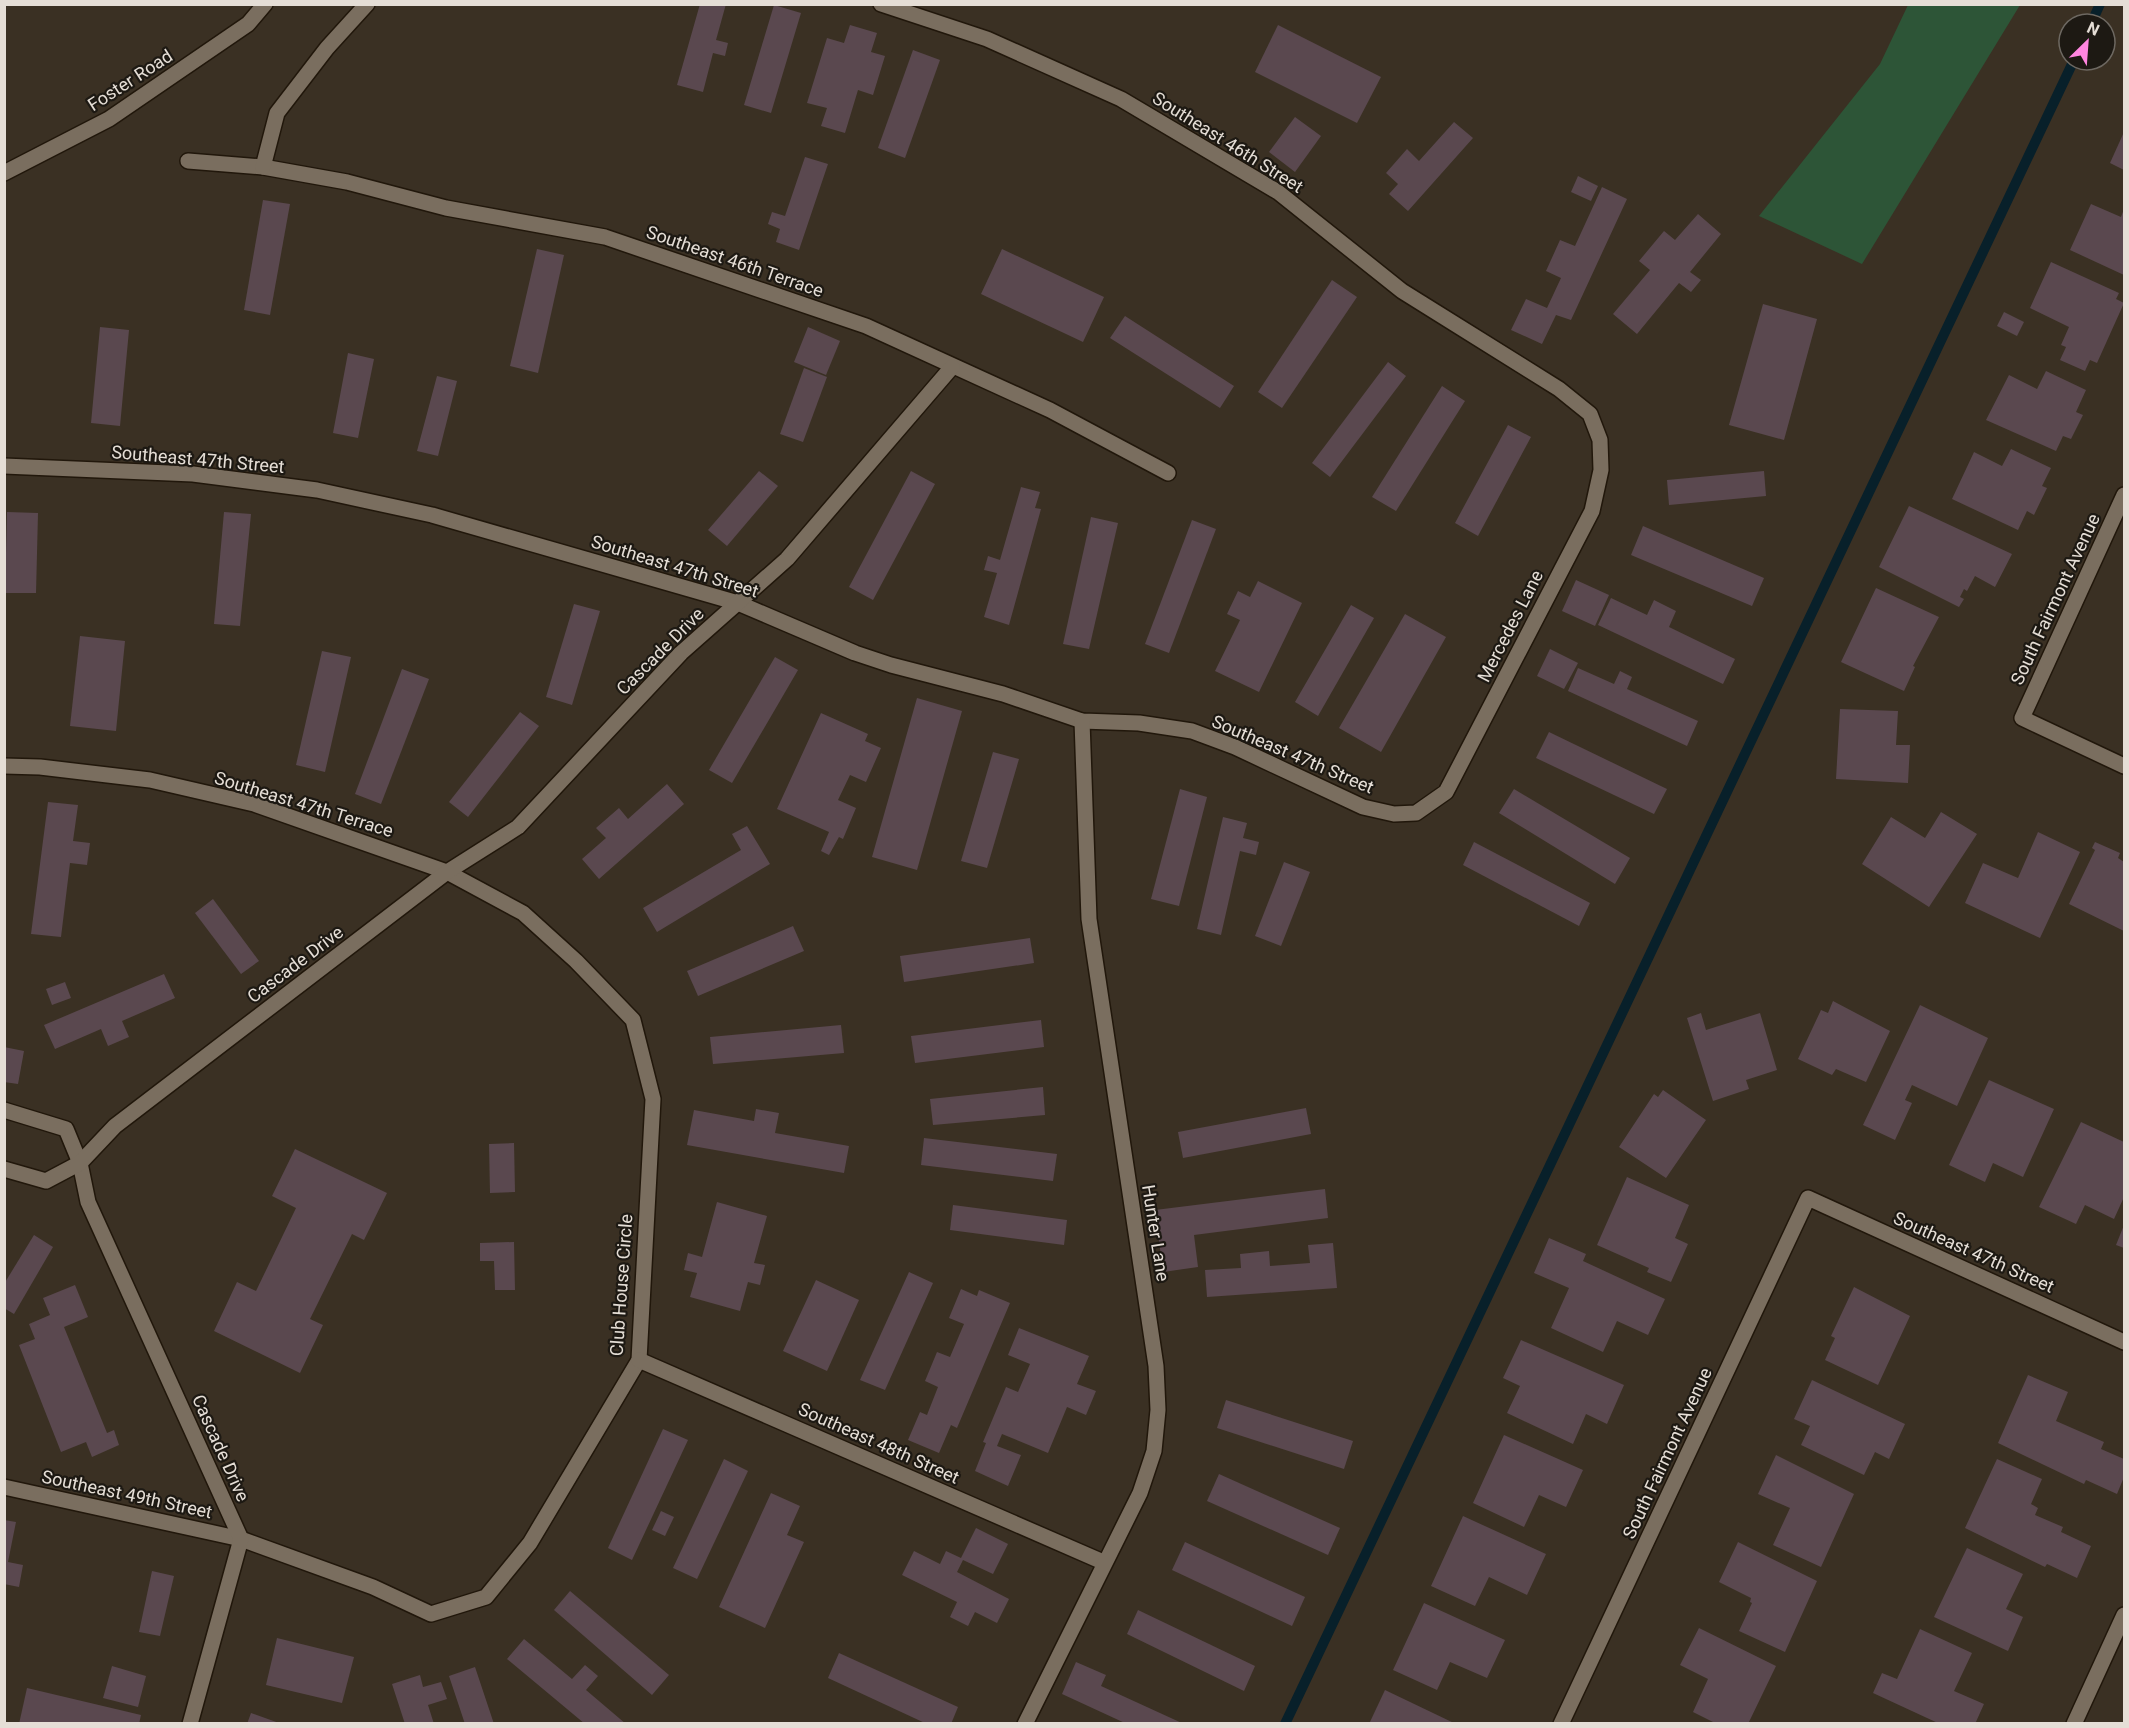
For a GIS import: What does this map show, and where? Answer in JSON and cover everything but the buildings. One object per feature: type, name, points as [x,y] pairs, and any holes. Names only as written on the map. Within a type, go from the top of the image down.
[{"type":"street","name":"Foster Road","points":[[4,174],[109,119],[248,24],[265,4]]},
{"type":"street","points":[[263,167],[276,113],[327,48],[368,4]]},
{"type":"street","name":"Southeast 46th Street","points":[[881,4],[987,39],[1121,99],[1278,192],[1402,291],[1559,389],[1590,414],[1600,440]]},
{"type":"street","name":"Southeast 46th Terrace","points":[[188,161],[263,167],[347,182],[446,208],[605,237],[866,326],[1050,410],[1168,473]]},
{"type":"street","name":"Cascade Drive","points":[[241,1539],[88,1202],[80,1163],[115,1126],[447,872],[518,827],[681,653],[787,559],[952,367]]},
{"type":"street","name":"Mercedes Lane","points":[[1416,813],[1446,792],[1592,511],[1600,470],[1600,440]]},
{"type":"street","name":"Southeast 47th Street","points":[[4,466],[193,474],[317,490],[432,515],[738,603],[855,653],[891,665],[1003,694],[1082,721],[1139,723],[1191,731],[1235,747],[1363,807],[1394,814],[1416,813]]},
{"type":"street","name":"South Fairmont Avenue","points":[[2124,495],[2022,718],[2124,766]]},
{"type":"street","name":"Hunter Lane","points":[[1025,1724],[1103,1562],[1140,1493],[1154,1451],[1158,1410],[1156,1366],[1089,919],[1082,721]]},
{"type":"street","name":"Southeast 47th Terrace","points":[[4,766],[40,767],[150,780],[254,804],[447,872]]},
{"type":"street","name":"Club House Circle","points":[[241,1539],[373,1587],[431,1614],[486,1597],[530,1543],[639,1360],[653,1099],[633,1020],[576,961],[523,913],[447,872]]},
{"type":"street","points":[[4,1110],[66,1128],[80,1163],[46,1181],[4,1169]]},
{"type":"street","name":"Southeast 47th Street","points":[[1808,1198],[2124,1342]]},
{"type":"street","name":"South Fairmont Avenue","points":[[1561,1724],[1808,1198]]},
{"type":"street","name":"Southeast 48th Street","points":[[639,1360],[1103,1562]]},
{"type":"street","name":"Southeast 49th Street","points":[[4,1487],[241,1539]]},
{"type":"street","points":[[190,1724],[241,1539]]},
{"type":"street","points":[[2074,1724],[2124,1615]]},
{"type":"green space","points":[[1908,5],[2020,5],[1862,264],[1759,216],[1880,64]]},
{"type":"waterway","points":[[2096,12],[2100,4]]},
{"type":"waterway","points":[[1285,1724],[2068,72]]}]
